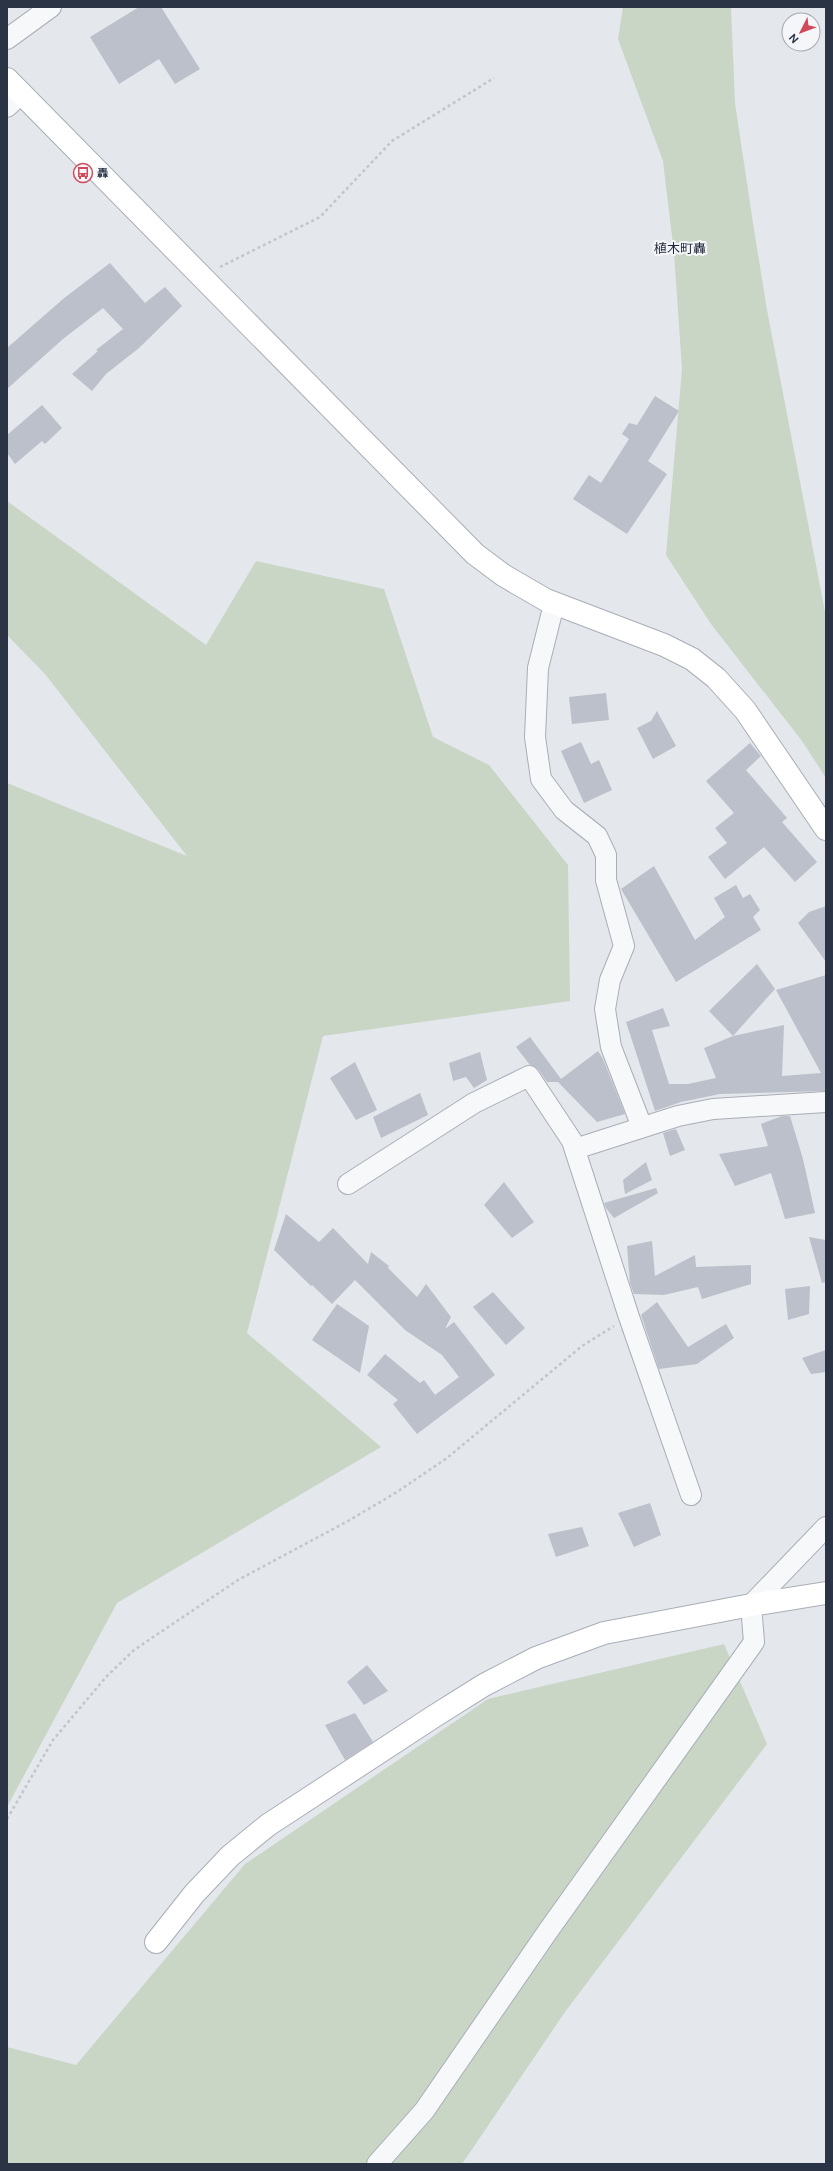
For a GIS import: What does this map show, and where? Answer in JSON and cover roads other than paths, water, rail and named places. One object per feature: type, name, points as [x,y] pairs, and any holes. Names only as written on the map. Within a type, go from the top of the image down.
[{"type":"street","points":[[7,39],[51,7]]},
{"type":"street","points":[[12,93],[475,554],[503,575],[554,604],[664,645],[692,659],[716,678],[744,710],[826,829]]},
{"type":"street","points":[[554,604],[538,668],[535,737],[541,779],[564,810],[598,836],[606,855],[606,880],[624,946],[610,980],[604,1010],[611,1047],[642,1127]]},
{"type":"street","points":[[348,1184],[474,1103],[529,1076],[572,1141],[629,1316],[691,1495]]},
{"type":"street","points":[[575,1149],[678,1116],[713,1109],[826,1102]]},
{"type":"street","points":[[377,2164],[424,2111],[548,1931],[754,1642],[751,1605],[826,1527]]},
{"type":"street","points":[[156,1942],[194,1894],[230,1856],[268,1825],[433,1717],[484,1686],[536,1658],[604,1633],[751,1605],[826,1593]]},
{"type":"place","name":"轟","points":[[83,173]]},
{"type":"district","name":"植木町轟","points":[[680,248]]}]
